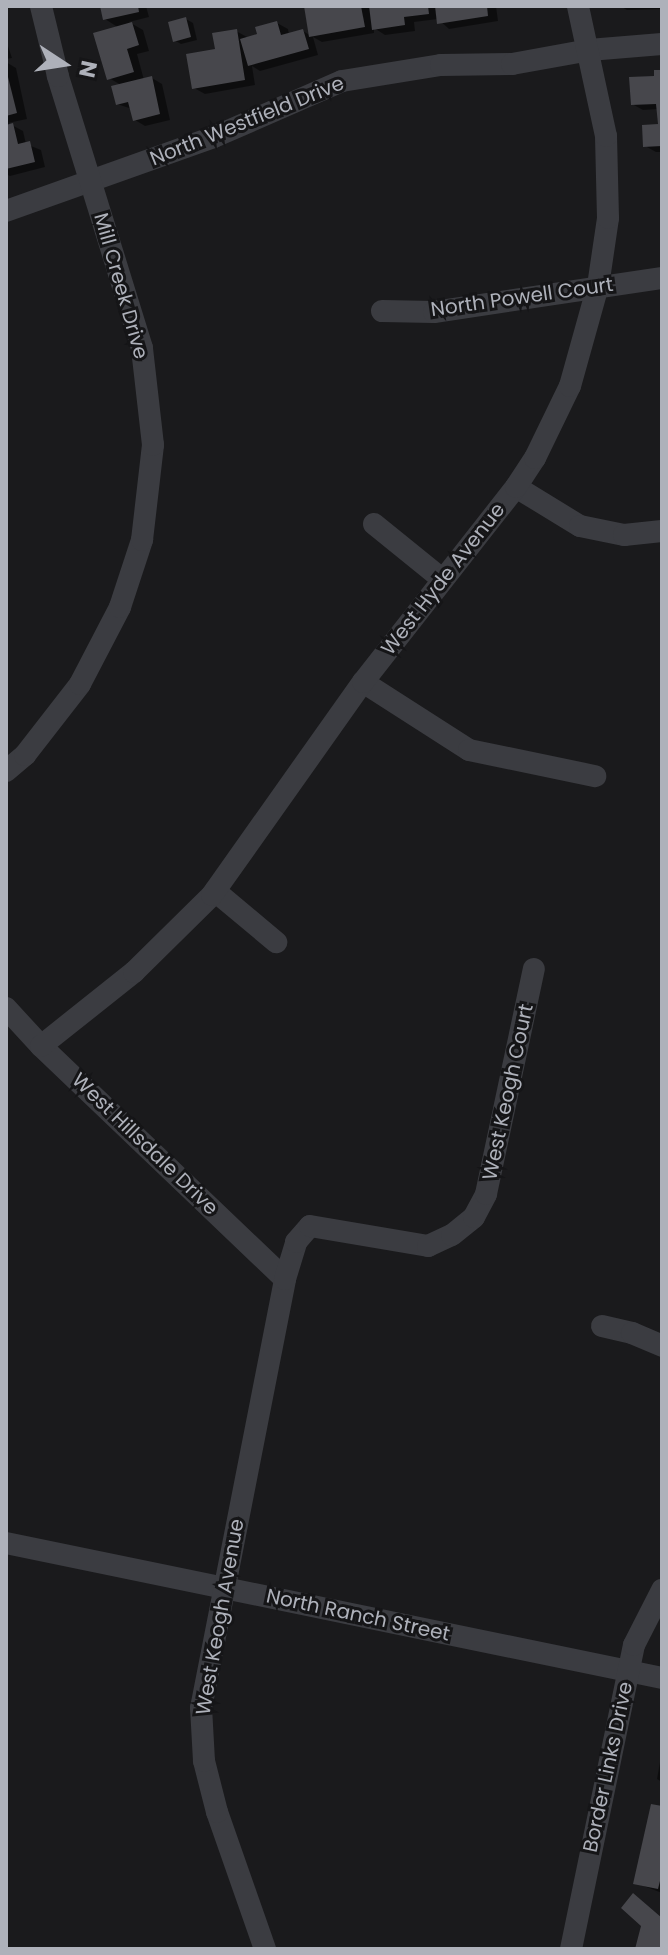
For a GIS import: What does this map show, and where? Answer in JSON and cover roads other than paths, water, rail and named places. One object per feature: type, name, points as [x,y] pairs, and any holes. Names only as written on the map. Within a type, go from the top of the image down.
[{"type":"street","name":"Mill Creek Drive","points":[[6,771],[25,755],[80,684],[120,607],[142,540],[153,445],[142,348],[41,6]]},
{"type":"street","name":"West Hyde Avenue","points":[[41,1046],[134,972],[215,891],[363,682],[516,487],[570,386],[598,286],[608,218],[606,136],[578,6]]},
{"type":"street","points":[[589,50],[662,44]]},
{"type":"street","name":"North Westfield Drive","points":[[6,211],[214,137],[342,81],[441,65],[512,64],[589,50]]},
{"type":"street","name":"North Powell Court","points":[[382,311],[434,312],[662,278]]},
{"type":"street","points":[[516,487],[580,526],[624,535],[662,531]]},
{"type":"street","points":[[374,524],[442,579]]},
{"type":"street","points":[[363,682],[469,750],[595,776]]},
{"type":"street","points":[[215,891],[276,942]]},
{"type":"street","name":"West Keogh Court","points":[[285,1279],[296,1242],[310,1226],[428,1246],[452,1235],[474,1217],[486,1194],[534,969]]},
{"type":"street","name":"West Hillsdale Drive","points":[[6,1008],[41,1046],[285,1279]]},
{"type":"street","name":"West Keogh Avenue","points":[[265,1949],[217,1812],[204,1761],[201,1708],[285,1279]]},
{"type":"street","points":[[602,1326],[632,1333],[662,1346]]},
{"type":"street","name":"North Ranch Street","points":[[6,1543],[662,1678]]},
{"type":"street","name":"Border Links Drive","points":[[571,1949],[634,1645],[662,1590]]}]
